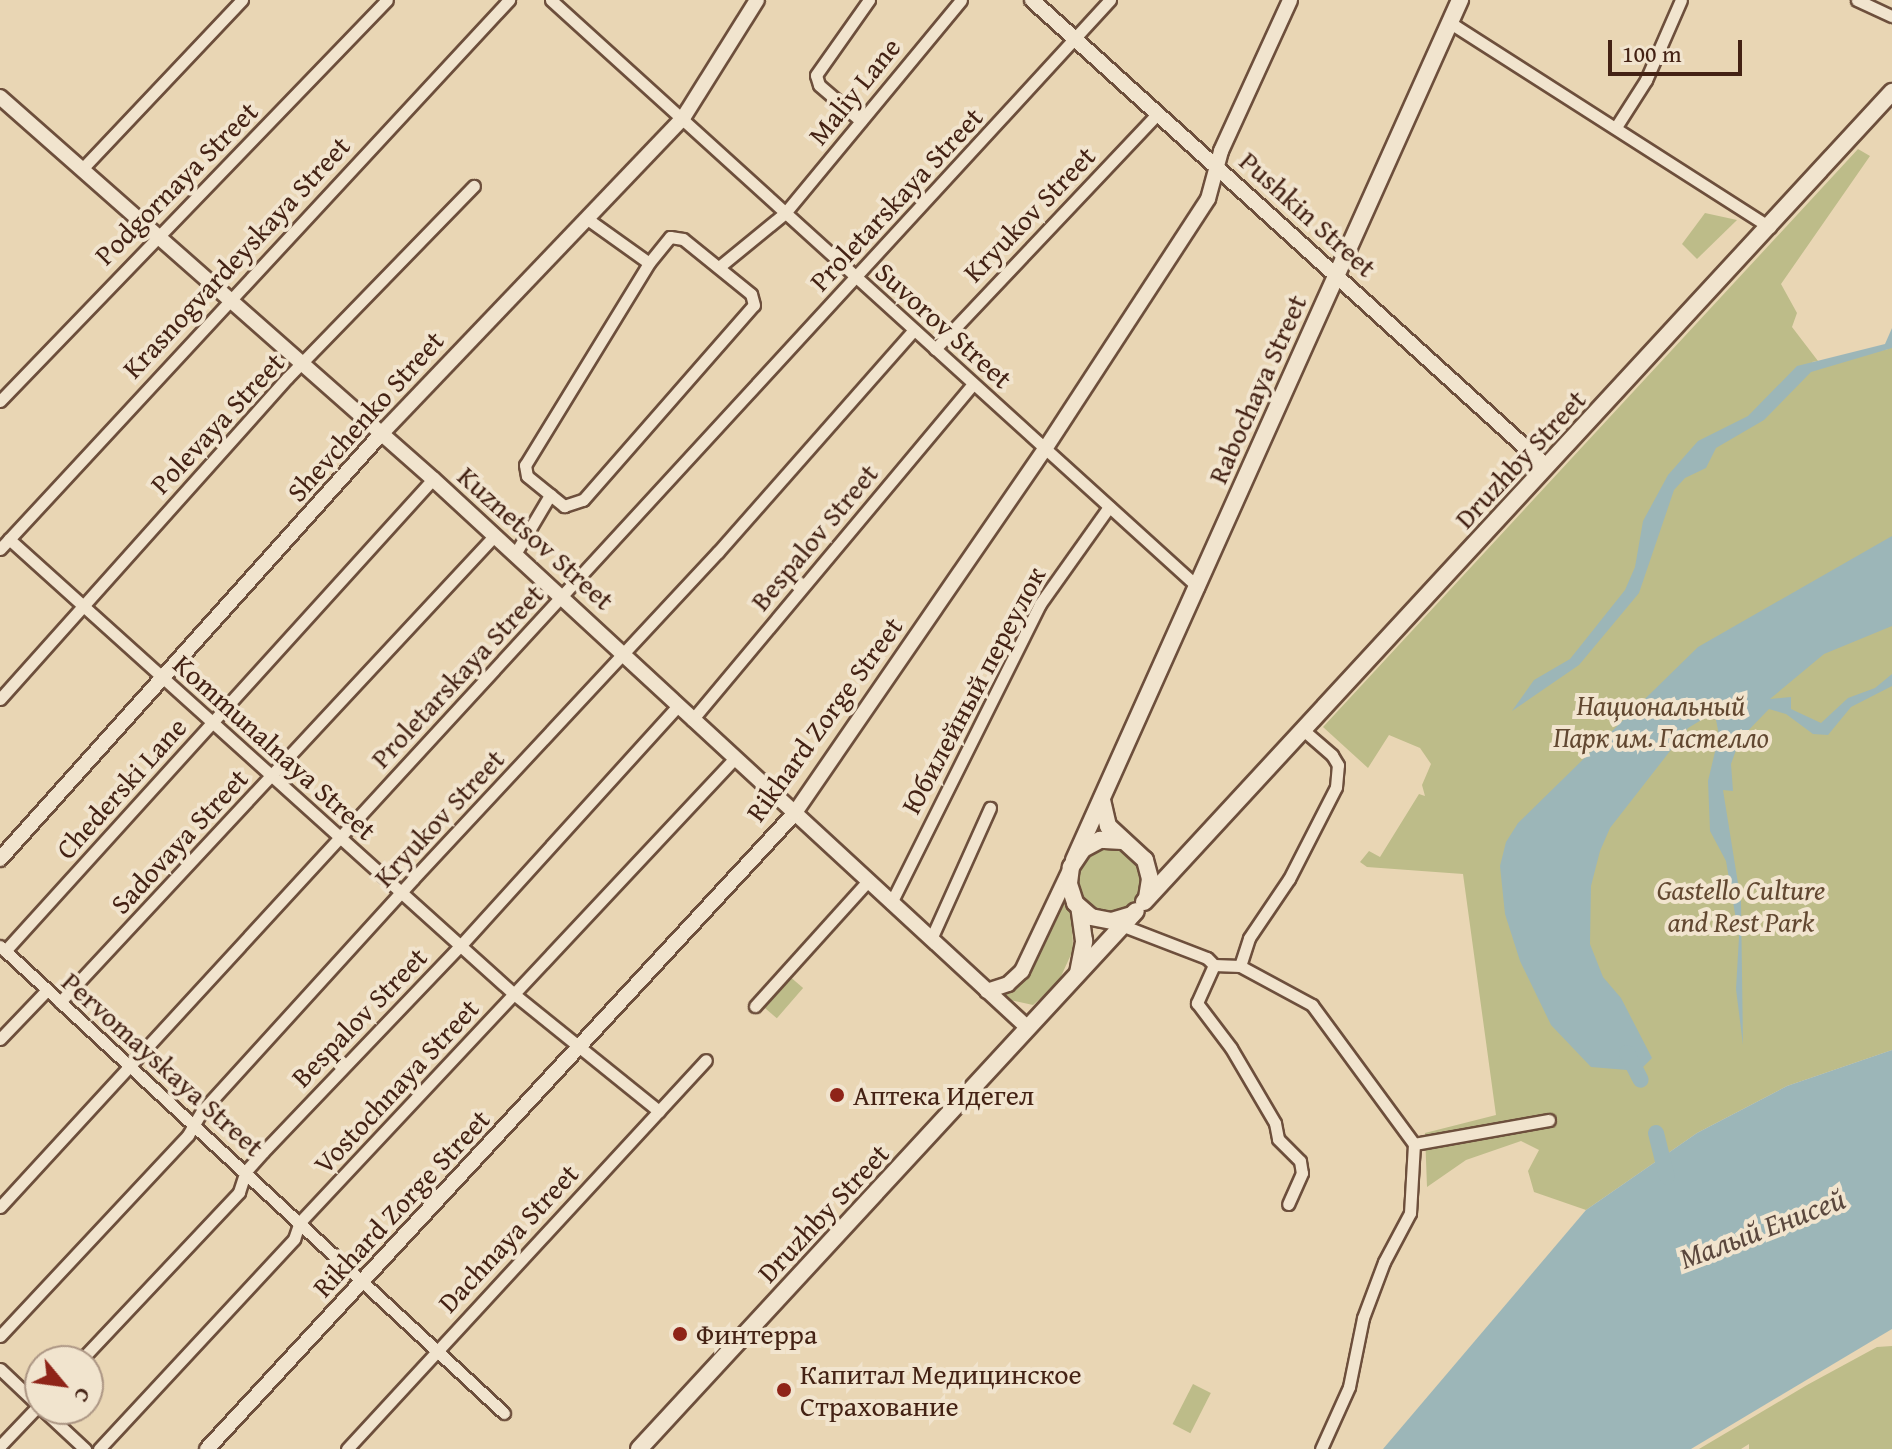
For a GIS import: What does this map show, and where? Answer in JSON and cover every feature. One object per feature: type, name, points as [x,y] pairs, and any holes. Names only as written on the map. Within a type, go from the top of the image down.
[{"type":"main road","name":"Rabochaya Street","points":[[1072,866],[1460,0]]},
{"type":"main road","name":"Druzhby Street","points":[[1140,907],[1892,92]]},
{"type":"main road","points":[[1102,799],[1104,817],[1122,841],[1143,856],[1183,860]]},
{"type":"main road","points":[[1122,841],[1095,842],[1072,866],[1070,891],[1079,907],[1091,917],[1117,924],[1140,907],[1150,879],[1143,856]]},
{"type":"main road","points":[[1077,976],[1084,941],[1079,907]]},
{"type":"main road","name":"Druzhby Street","points":[[643,1448],[1077,976],[1117,924]]},
{"type":"street","points":[[82,169],[242,0]]},
{"type":"street","name":"Podgornaya Street","points":[[0,401],[387,0]]},
{"type":"street","name":"Krasnogvardeyskaya Street","points":[[0,549],[230,297],[509,0]]},
{"type":"street","name":"Suvorov Street","points":[[551,0],[1198,587]]},
{"type":"street","name":"Shevchenko Street","points":[[0,859],[164,681],[380,435],[683,118],[757,0]]},
{"type":"street","points":[[861,121],[819,85],[816,75],[869,0]]},
{"type":"street","name":"Maliy Lane","points":[[719,267],[785,213],[961,0]]},
{"type":"street","name":"Pushkin Street","points":[[1032,0],[1547,467]]},
{"type":"street","name":"Proletarskaya Street","points":[[0,1207],[856,277],[1078,41],[1110,0]]},
{"type":"street","name":"Rikhard Zorge Street","points":[[207,1449],[582,1048],[794,814],[1045,449],[1208,199],[1217,167],[1290,0]]},
{"type":"street","points":[[1616,127],[1646,80],[1681,0]]},
{"type":"street","points":[[1857,0],[1892,16]]},
{"type":"street","points":[[1449,22],[1770,227]]},
{"type":"street","name":"Kuznetsov Street","points":[[0,97],[230,297],[380,435],[495,535],[623,652],[677,707],[1028,1028]]},
{"type":"street","name":"Kryukov Street","points":[[935,349],[1158,113]]},
{"type":"street","name":"Polevaya Street","points":[[0,699],[303,365],[474,186]]},
{"type":"street","points":[[586,218],[649,263]]},
{"type":"street","points":[[677,236],[719,267],[751,294],[752,311],[583,500],[564,506],[527,476],[525,465],[649,263],[665,241],[677,236]]},
{"type":"street","name":"Kryukov Street","points":[[0,1336],[188,1135],[192,1122],[914,330]]},
{"type":"street","name":"Bespalov Street","points":[[692,720],[973,384]]},
{"type":"street","name":"Chederski Lane","points":[[2,948],[433,479]]},
{"type":"street","points":[[515,554],[550,495]]},
{"type":"street","name":"Юбилейный переулок","points":[[891,903],[1040,604],[1109,507]]},
{"type":"street","name":"Sadovaya Street","points":[[60,1002],[272,778],[495,535]]},
{"type":"street","name":"Kommunalnaya Street","points":[[9,539],[515,995],[659,1111]]},
{"type":"street","name":"Bespalov Street","points":[[95,1345],[239,1192],[246,1171],[461,945],[677,707]]},
{"type":"street","points":[[1240,966],[1249,938],[1289,879],[1336,787],[1338,765],[1303,730]]},
{"type":"street","name":"Vostochnaya Street","points":[[99,1449],[294,1239],[300,1222],[734,759]]},
{"type":"street","points":[[931,939],[990,808]]},
{"type":"street","points":[[987,991],[1008,984],[1022,971],[1072,866]]},
{"type":"street","points":[[755,1006],[868,881]]},
{"type":"street","points":[[1117,924],[1207,958],[1214,965],[1240,966],[1294,993],[1324,1018],[1414,1144],[1410,1213],[1384,1262],[1363,1318],[1349,1387],[1321,1449]]},
{"type":"street","name":"Pervomayskaya Street","points":[[2,948],[365,1279],[504,1413]]},
{"type":"street","points":[[1214,965],[1197,1003],[1231,1048],[1275,1123],[1278,1139],[1300,1161],[1302,1173],[1288,1204]]},
{"type":"street","points":[[0,1039],[47,990]]},
{"type":"street","name":"Dachnaya Street","points":[[347,1449],[706,1060]]},
{"type":"street","points":[[1414,1144],[1549,1120]]},
{"type":"street","points":[[0,1369],[24,1391]]},
{"type":"street","points":[[0,1446],[24,1422]]},
{"type":"street","points":[[60,1425],[85,1449]]},
{"type":"green space","name":"Национальный Парк им. Гастелло","points":[[1858,149],[1870,156],[1781,284],[1797,313],[1792,327],[1818,361],[1812,362],[1815,366],[1888,349],[1892,342],[1892,1050],[1787,1086],[1697,1133],[1586,1210],[1534,1192],[1528,1171],[1539,1150],[1521,1141],[1466,1160],[1427,1187],[1425,1133],[1496,1115],[1463,874],[1367,867],[1360,862],[1369,851],[1380,857],[1419,794],[1425,796],[1422,785],[1431,764],[1420,748],[1389,735],[1368,768],[1323,727]]},
{"type":"green space","points":[[1705,213],[1737,220],[1697,259],[1682,244]]},
{"type":"green space","points":[[1110,845],[1123,848],[1133,855],[1140,865],[1143,878],[1140,891],[1133,901],[1123,908],[1110,911],[1097,908],[1087,901],[1080,891],[1077,878],[1080,865],[1087,855],[1097,848]]},
{"type":"green space","points":[[1063,895],[1072,917],[1073,950],[1058,983],[1033,1005],[996,997],[1019,985]]},
{"type":"green space","points":[[788,975],[803,988],[777,1018],[762,1005]]},
{"type":"green space","points":[[1892,1346],[1892,1449],[1749,1449],[1749,1444],[1741,1449],[1699,1449],[1877,1347]]},
{"type":"green space","points":[[1193,1384],[1211,1393],[1190,1433],[1173,1424]]},
{"type":"water","points":[[1892,328],[1892,348],[1811,372],[1764,420],[1716,448],[1706,468],[1685,478],[1674,490],[1639,593],[1579,665],[1512,711],[1534,680],[1570,659],[1625,590],[1635,567],[1643,521],[1668,475],[1698,441],[1748,416],[1797,366],[1885,344]]},
{"type":"water","points":[[1892,536],[1892,626],[1824,654],[1770,699],[1791,697],[1791,709],[1821,723],[1848,698],[1875,688],[1892,674],[1892,686],[1851,707],[1828,735],[1813,734],[1786,714],[1769,709],[1740,739],[1731,764],[1733,791],[1723,790],[1741,902],[1743,1045],[1736,989],[1739,937],[1726,861],[1710,831],[1708,781],[1719,735],[1716,720],[1708,716],[1688,728],[1610,828],[1600,851],[1591,886],[1590,944],[1603,977],[1621,998],[1652,1058],[1639,1071],[1591,1067],[1551,1025],[1520,961],[1505,914],[1500,866],[1506,842],[1518,823],[1698,647]]},
{"type":"water","name":"Малый Енисей","points":[[1892,1050],[1892,1329],[1691,1449],[1383,1449],[1586,1210],[1697,1133],[1787,1086]]},
{"type":"waterway","points":[[1627,1053],[1641,1080]]},
{"type":"waterway","points":[[1656,1133],[1667,1177]]},
{"type":"place","name":"Аптека Идегел","points":[[837,1095]]},
{"type":"place","name":"Финтерра","points":[[680,1334]]},
{"type":"place","name":"Капитал Медицинское Страхование","points":[[784,1390]]},
{"type":"park label","name":"Gastello Culture and Rest Park","points":[[1741,906]]}]
